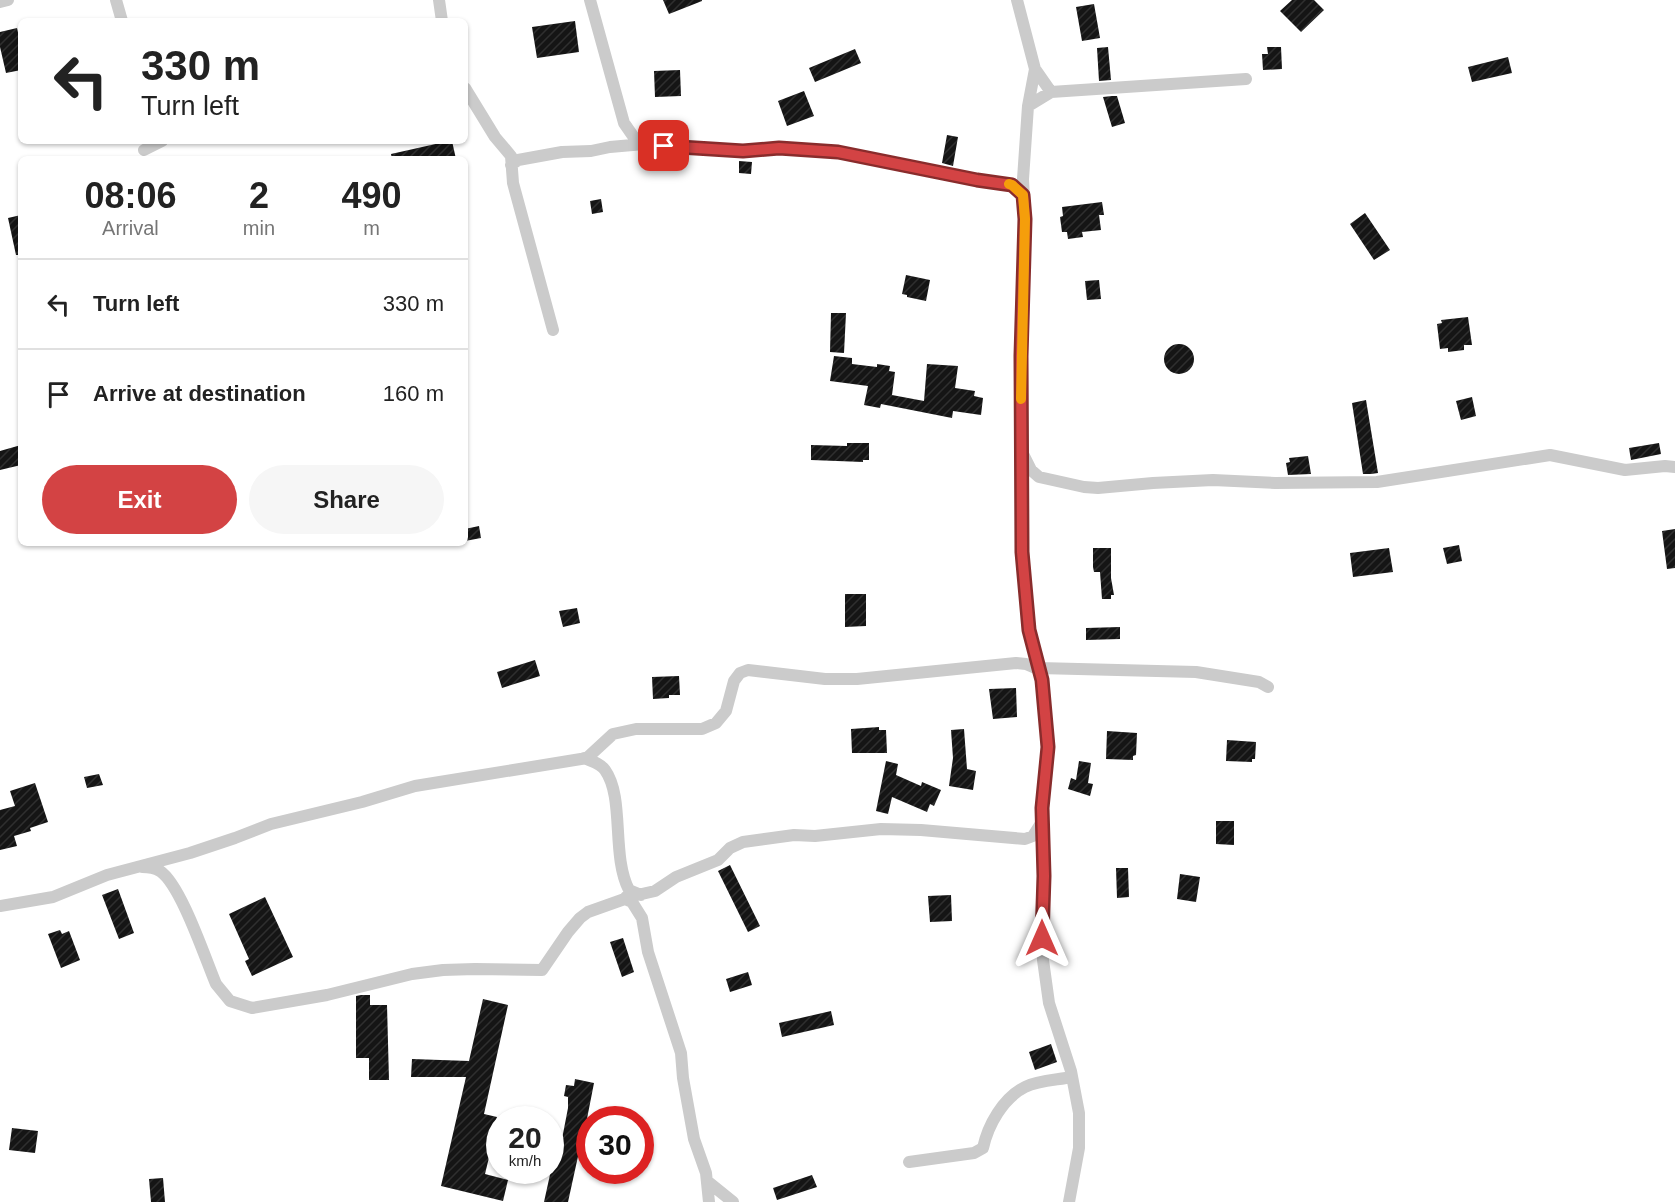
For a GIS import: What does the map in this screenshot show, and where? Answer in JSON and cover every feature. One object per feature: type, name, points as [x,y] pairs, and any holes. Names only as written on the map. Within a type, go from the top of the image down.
[{"type":"street","points":[[0,2],[8,0]]},
{"type":"street","points":[[116,0],[121,18]]},
{"type":"street","points":[[439,0],[442,18]]},
{"type":"street","points":[[590,0],[624,123],[633,136],[644,144]]},
{"type":"street","points":[[1017,0],[1035,69],[1051,92]]},
{"type":"street","points":[[1035,69],[1018,182],[1023,195],[1025,219],[1021,356],[1022,552],[1029,630],[1040,669],[1048,747],[1042,821],[1043,960],[1049,1003],[1072,1077],[1079,1113],[1079,1148],[1069,1202]]},
{"type":"street","points":[[1028,106],[1051,92],[1246,79]]},
{"type":"street","points":[[468,93],[495,137],[513,160],[513,183],[553,330]]},
{"type":"street","points":[[610,147],[618,139],[624,123]]},
{"type":"street","points":[[513,160],[562,152],[591,151],[644,144],[743,151],[779,148],[838,152],[977,180],[1018,182]]},
{"type":"street","points":[[1021,450],[1031,471],[1039,477],[1098,488],[1213,480],[1275,483],[1377,482],[1550,455],[1625,470],[1675,467]]},
{"type":"street","points":[[1022,495],[1032,481],[1039,477]]},
{"type":"street","points":[[1026,664],[1035,652]]},
{"type":"street","points":[[0,906],[53,897],[107,875],[236,838],[271,824],[363,802],[415,786],[584,758],[613,734],[636,729],[702,729],[717,723],[726,711],[734,681],[740,673],[748,670],[825,679],[1017,663],[1040,669],[1196,672],[1258,682],[1268,687]]},
{"type":"street","points":[[608,739],[603,757],[615,803],[622,875],[632,895],[632,902],[642,918],[648,952],[681,1053],[694,1139],[707,1181],[709,1202]]},
{"type":"street","points":[[584,758],[606,770]]},
{"type":"street","points":[[1026,839],[1033,836],[1042,821]]},
{"type":"street","points":[[135,866],[160,870],[169,880],[179,896],[216,984],[230,1001],[252,1008],[327,996],[412,974],[475,969],[542,970],[557,946],[580,918],[588,912],[632,895],[655,891],[676,877],[718,860],[730,848],[743,842],[794,835],[815,836],[881,829],[1026,839],[1043,848]]},
{"type":"street","points":[[909,1162],[974,1153],[983,1148],[986,1135],[996,1115],[1013,1096],[1026,1086],[1072,1077]]},
{"type":"street","points":[[707,1181],[733,1202]]},
{"type":"building","points":[[663,0],[702,0],[702,1],[669,14]]},
{"type":"building","points":[[1292,0],[1314,0],[1324,10],[1301,32],[1280,11]]},
{"type":"building","points":[[1094,4],[1100,38],[1082,41],[1076,7]]},
{"type":"building","points":[[575,21],[579,52],[537,58],[532,27]]},
{"type":"building","points":[[17,28],[18,71],[6,73],[0,47],[0,32]]},
{"type":"building","points":[[1108,47],[1111,80],[1099,81],[1097,48]]},
{"type":"building","points":[[1267,47],[1281,47],[1282,69],[1263,70],[1262,54],[1268,54]]},
{"type":"building","points":[[855,49],[861,63],[815,82],[809,68]]},
{"type":"building","points":[[1508,57],[1512,73],[1472,82],[1468,67]]},
{"type":"building","points":[[680,70],[681,96],[655,97],[654,71]]},
{"type":"building","points":[[804,91],[814,116],[787,126],[778,101]]},
{"type":"building","points":[[1117,96],[1125,123],[1112,127],[1103,97]]},
{"type":"building","points":[[947,135],[958,137],[953,166],[942,163]]},
{"type":"building","points":[[436,144],[453,144],[455,156],[391,156],[391,154]]},
{"type":"building","points":[[739,161],[752,162],[751,174],[739,173]]},
{"type":"building","points":[[601,199],[603,212],[592,214],[590,201]]},
{"type":"building","points":[[1102,202],[1104,215],[1099,215],[1101,230],[1082,232],[1083,237],[1068,239],[1067,232],[1062,232],[1060,217],[1063,216],[1062,207]]},
{"type":"building","points":[[1365,213],[1390,250],[1374,260],[1350,224]]},
{"type":"building","points":[[18,216],[18,255],[16,255],[8,218]]},
{"type":"building","points":[[906,275],[930,280],[926,301],[902,294]]},
{"type":"building","points":[[1099,280],[1101,299],[1087,300],[1085,281]]},
{"type":"building","points":[[831,313],[846,313],[844,353],[830,352]]},
{"type":"building","points":[[1468,317],[1472,345],[1464,345],[1464,350],[1448,352],[1448,348],[1440,349],[1437,324],[1442,323],[1441,320]]},
{"type":"building","points":[[1179,344],[1190,348],[1194,359],[1190,370],[1179,374],[1168,370],[1164,359],[1168,348]]},
{"type":"building","points":[[834,356],[852,358],[852,364],[890,366],[889,371],[895,372],[892,395],[924,401],[927,364],[958,366],[955,388],[975,391],[974,396],[983,398],[981,415],[953,411],[952,418],[881,404],[880,408],[864,405],[868,386],[830,381]]},
{"type":"building","points":[[1472,397],[1476,416],[1461,420],[1456,401]]},
{"type":"building","points":[[1366,400],[1378,473],[1371,474],[1363,474],[1352,403]]},
{"type":"building","points":[[847,443],[869,443],[869,460],[863,460],[863,462],[811,460],[811,445],[847,446]]},
{"type":"building","points":[[1659,443],[1661,454],[1631,460],[1629,448]]},
{"type":"building","points":[[18,446],[18,466],[0,470],[0,451]]},
{"type":"building","points":[[1308,456],[1311,474],[1288,475],[1286,463],[1290,462],[1289,458]]},
{"type":"building","points":[[479,526],[481,538],[468,540],[468,528]]},
{"type":"building","points":[[1675,529],[1675,568],[1667,569],[1662,531]]},
{"type":"building","points":[[1459,545],[1462,561],[1447,564],[1443,548]]},
{"type":"building","points":[[1093,548],[1111,548],[1111,578],[1114,595],[1111,595],[1111,599],[1102,599],[1100,572],[1094,572],[1093,567]]},
{"type":"building","points":[[1389,548],[1393,572],[1353,577],[1350,553]]},
{"type":"building","points":[[845,594],[866,594],[866,626],[845,627]]},
{"type":"building","points":[[577,608],[580,623],[563,627],[559,611]]},
{"type":"building","points":[[1120,627],[1120,639],[1086,640],[1086,628]]},
{"type":"building","points":[[535,660],[540,676],[502,688],[497,672]]},
{"type":"building","points":[[679,676],[680,695],[653,699],[652,677]]},
{"type":"building","points":[[1016,688],[1017,717],[993,719],[989,689]]},
{"type":"building","points":[[879,727],[879,730],[886,730],[887,753],[852,753],[851,729]]},
{"type":"building","points":[[964,729],[967,769],[976,771],[973,790],[949,786],[953,758],[951,730]]},
{"type":"building","points":[[1107,731],[1137,733],[1136,755],[1133,756],[1133,760],[1106,759]]},
{"type":"building","points":[[1227,740],[1256,742],[1255,759],[1252,759],[1252,762],[1226,761]]},
{"type":"building","points":[[886,761],[898,764],[896,775],[921,786],[922,782],[941,790],[934,806],[930,804],[927,812],[892,797],[888,814],[876,811]]},
{"type":"building","points":[[1079,761],[1091,763],[1088,783],[1093,784],[1090,796],[1068,789],[1071,778],[1076,780]]},
{"type":"building","points":[[99,774],[103,785],[87,788],[84,777]]},
{"type":"building","points":[[35,783],[48,822],[30,828],[31,831],[14,836],[17,846],[0,850],[0,810],[15,806],[10,791]]},
{"type":"building","points":[[1216,821],[1234,821],[1234,845],[1216,844]]},
{"type":"building","points":[[730,865],[760,926],[748,932],[718,871]]},
{"type":"building","points":[[1116,868],[1128,868],[1129,897],[1117,898]]},
{"type":"building","points":[[1180,874],[1200,877],[1196,902],[1177,899]]},
{"type":"building","points":[[118,889],[134,933],[119,939],[102,895]]},
{"type":"building","points":[[951,895],[952,921],[930,922],[928,896]]},
{"type":"building","points":[[265,897],[293,957],[252,976],[245,961],[249,959],[229,914]]},
{"type":"building","points":[[60,930],[62,934],[69,931],[80,960],[61,968],[48,934]]},
{"type":"building","points":[[623,938],[634,972],[622,977],[610,942]]},
{"type":"building","points":[[748,972],[752,985],[730,992],[726,979]]},
{"type":"building","points":[[370,995],[370,1005],[387,1005],[389,1080],[369,1080],[369,1058],[356,1058],[356,996]]},
{"type":"building","points":[[483,999],[508,1005],[484,1114],[486,1114],[486,1184],[507,1184],[503,1201],[441,1186],[466,1077],[411,1077],[412,1059],[469,1061]]},
{"type":"building","points":[[831,1011],[834,1025],[782,1037],[779,1023]]},
{"type":"building","points":[[1051,1044],[1057,1062],[1035,1070],[1029,1052]]},
{"type":"building","points":[[575,1079],[594,1083],[590,1106],[576,1106],[576,1166],[568,1202],[544,1202],[548,1184],[564,1184],[564,1129],[568,1097],[564,1096],[566,1085],[574,1086]]},
{"type":"building","points":[[12,1128],[38,1131],[35,1153],[9,1150]]},
{"type":"building","points":[[812,1175],[817,1187],[777,1200],[773,1188]]},
{"type":"building","points":[[163,1178],[165,1202],[151,1202],[149,1179]]},
{"type":"slow traffic","points":[[1009,184],[1023,195],[1025,219],[1021,399]]},
{"type":"route","points":[[664,146],[743,151],[779,148],[838,152],[1012,185],[1023,195],[1025,219],[1021,356],[1022,552],[1029,630],[1042,680],[1048,747],[1042,808],[1044,876],[1042,938]]}]
